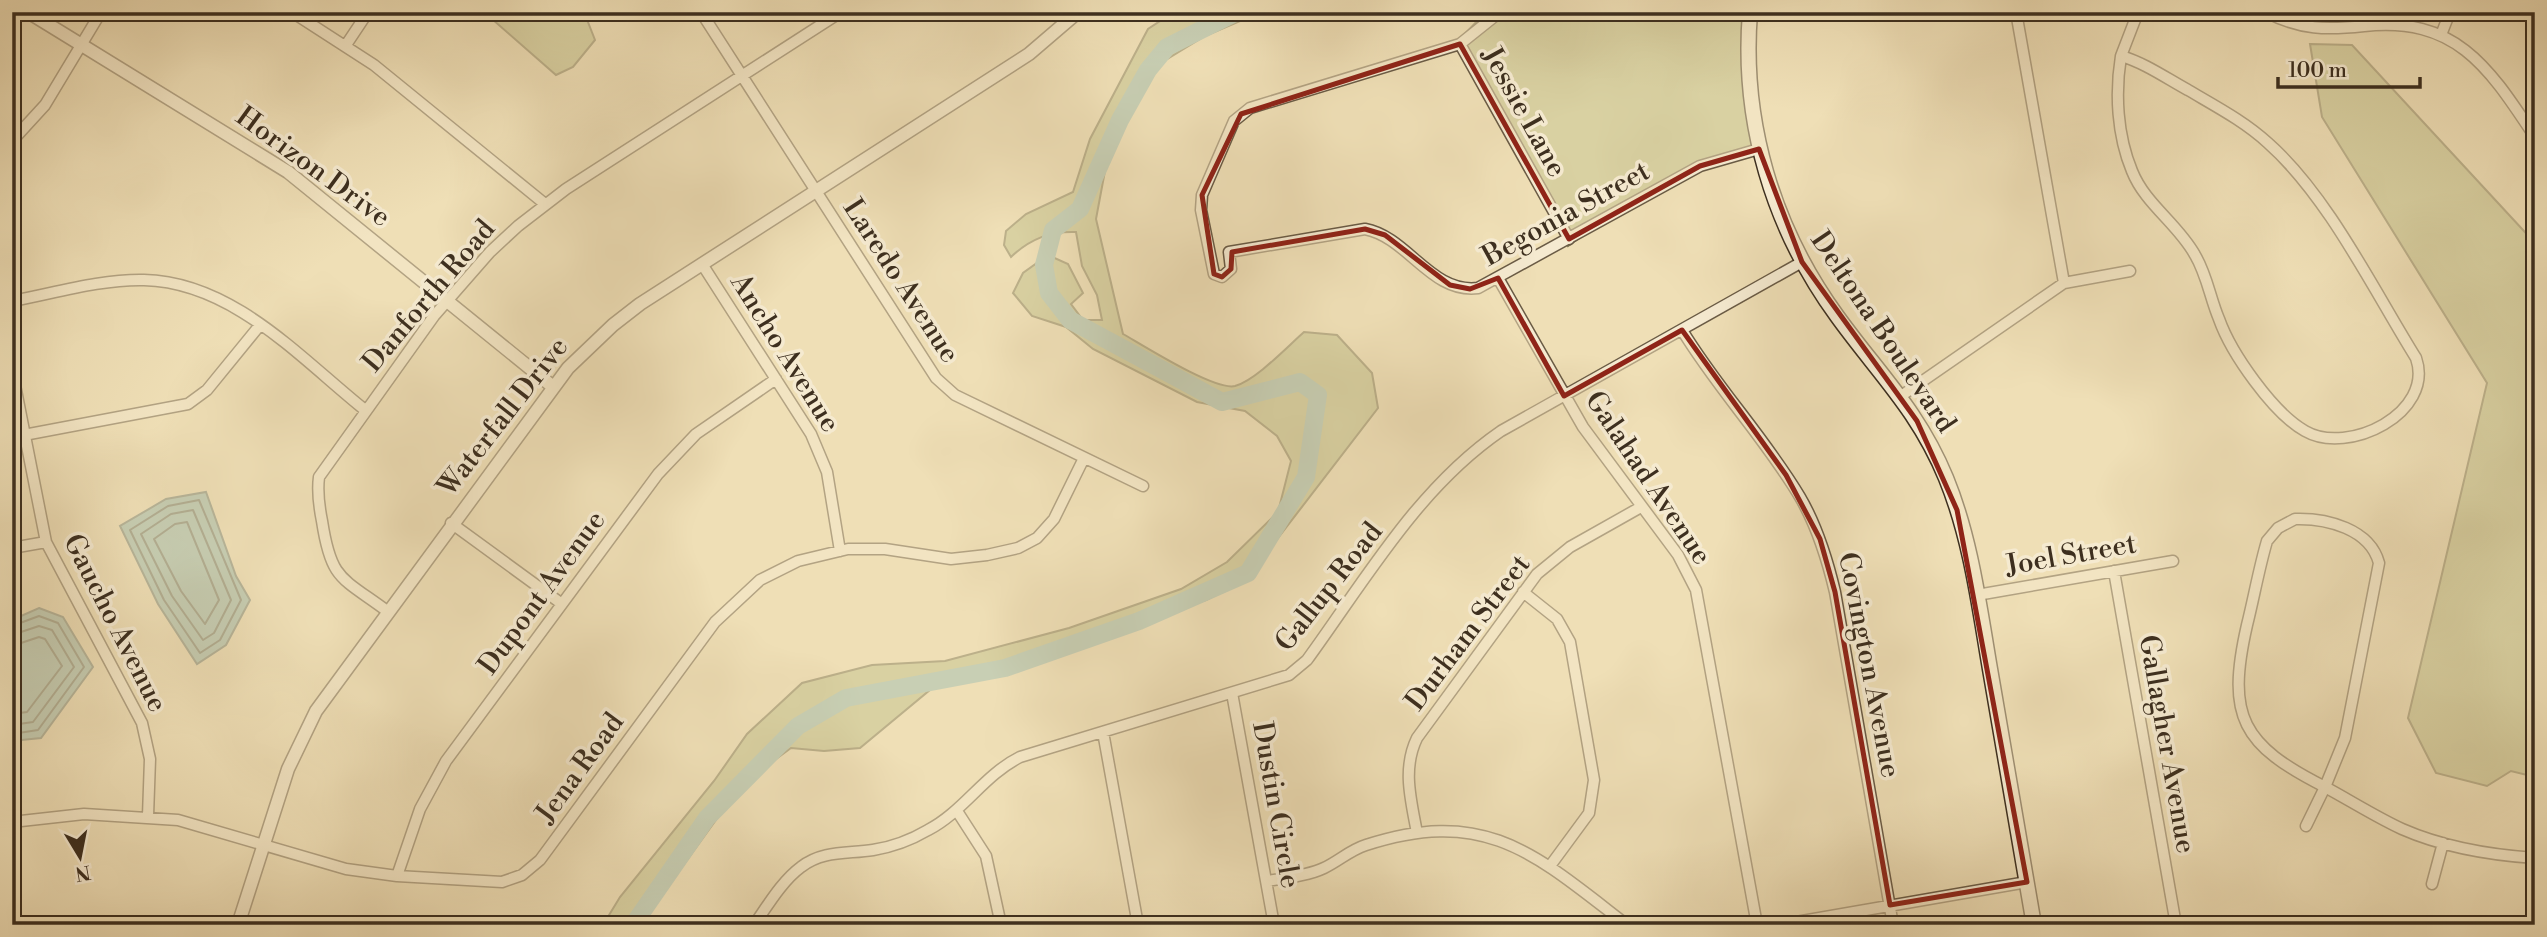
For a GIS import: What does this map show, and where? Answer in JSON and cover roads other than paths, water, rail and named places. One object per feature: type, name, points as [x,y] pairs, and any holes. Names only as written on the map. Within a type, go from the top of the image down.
[{"type":"main road","name":"Deltona Boulevard","points":[[1749,12],[1750,95],[1759,149],[1777,206],[1802,262],[1838,317],[1901,396],[1946,478],[1966,539],[2034,925]]},
{"type":"street","name":"Horizon Drive","points":[[28,12],[260,153],[552,386]]},
{"type":"street","points":[[12,141],[45,105],[101,12]]},
{"type":"street","points":[[292,12],[346,45],[545,204]]},
{"type":"street","points":[[346,45],[368,12]]},
{"type":"street","name":"Laredo Avenue","points":[[701,12],[945,388],[1143,486]]},
{"type":"street","name":"Danforth Road","points":[[387,611],[344,579],[331,565],[318,495],[323,467],[447,301],[490,252],[545,204],[841,12]]},
{"type":"street","name":"Waterfall Drive","points":[[238,925],[288,769],[331,686],[552,386],[613,325],[702,264],[1029,54],[1078,12]]},
{"type":"street","points":[[1460,44],[1500,12]]},
{"type":"street","points":[[2016,12],[2064,283]]},
{"type":"street","points":[[2121,56],[2140,63],[2229,114],[2268,143],[2296,172],[2328,216],[2416,358],[2419,385],[2405,408],[2362,434],[2327,439],[2314,436],[2293,422],[2249,373],[2226,338],[2196,255],[2174,224],[2148,198],[2132,173],[2119,113],[2118,77],[2121,56],[2138,12]]},
{"type":"street","points":[[2266,12],[2297,26],[2315,29],[2387,25],[2424,29],[2441,35],[2458,44],[2485,65],[2535,137]]},
{"type":"street","points":[[2441,35],[2449,12]]},
{"type":"street","name":"Jessie Lane","points":[[1460,44],[1569,239]]},
{"type":"street","name":"Begonia Street","points":[[1460,44],[1348,81],[1251,108],[1234,121],[1202,195],[1201,210],[1210,266],[1214,274],[1222,277],[1231,269],[1229,252],[1365,229],[1385,235],[1450,285],[1471,289],[1498,278],[1700,166],[1759,149]]},
{"type":"street","name":"Gallup Road","points":[[754,925],[793,874],[812,860],[824,855],[873,850],[900,843],[929,830],[957,811],[1008,763],[1279,679],[1300,667],[1443,478],[1490,439],[1802,262]]},
{"type":"street","name":"Ancho Avenue","points":[[702,264],[820,453],[831,493],[840,551]]},
{"type":"street","points":[[1901,396],[2064,283],[2130,271]]},
{"type":"street","name":"Galahad Avenue","points":[[1498,278],[1564,396],[1607,464],[1687,571],[1701,607],[1756,925]]},
{"type":"street","points":[[12,301],[123,280],[163,281],[221,299],[260,325],[365,410]]},
{"type":"street","points":[[24,435],[188,404],[207,390],[260,325]]},
{"type":"street","name":"Covington Avenue","points":[[1682,330],[1725,395],[1786,475],[1820,539],[1835,592],[1893,925]]},
{"type":"street","name":"Gaucho Avenue","points":[[12,370],[46,542],[142,723],[150,759],[148,816]]},
{"type":"street","name":"Dupont Avenue","points":[[397,876],[432,783],[675,454],[716,418],[776,379]]},
{"type":"street","name":"Jena Road","points":[[12,822],[85,814],[148,816],[214,828],[346,869],[489,883],[512,879],[533,867],[729,606],[744,592],[779,569],[840,551],[885,549],[951,559],[1018,548],[1037,538],[1054,519],[1084,458]]},
{"type":"street","name":"Durham Street","points":[[1417,833],[1408,775],[1412,749],[1538,574],[1570,547],[1641,507]]},
{"type":"street","points":[[2306,827],[2325,787],[2345,738],[2379,563],[2371,544],[2357,532],[2295,519],[2278,528],[2267,541],[2240,657],[2237,687],[2244,717],[2261,747],[2285,767],[2325,787],[2401,828],[2442,843],[2535,858]]},
{"type":"street","points":[[451,523],[562,604]]},
{"type":"street","points":[[12,548],[46,542]]},
{"type":"street","name":"Joel Street","points":[[1977,595],[2173,561]]},
{"type":"street","name":"Gallagher Avenue","points":[[2114,571],[2176,925]]},
{"type":"street","points":[[1523,592],[1558,619],[1570,642],[1594,780],[1589,813],[1550,866]]},
{"type":"street","name":"Dustin Circle","points":[[1233,693],[1274,925]]},
{"type":"street","points":[[1103,732],[1138,925]]},
{"type":"street","points":[[957,811],[986,856],[1001,925]]},
{"type":"street","points":[[1267,881],[1321,870],[1365,845],[1417,833],[1441,830],[1479,834],[1517,846],[1550,866],[1627,925]]},
{"type":"street","points":[[2432,884],[2442,843]]},
{"type":"street","points":[[1779,925],[2027,881]]},
{"type":"water","points":[[206,492],[236,576],[250,600],[226,645],[197,664],[158,604],[120,526],[166,499]]},
{"type":"water","points":[[39,608],[63,617],[93,667],[41,738],[12,741],[12,620]]},
{"type":"waterway","points":[[633,925],[707,818],[798,726],[846,698],[1005,668],[1139,621],[1248,573],[1306,477],[1318,395],[1300,382],[1222,402],[1070,320],[1049,293],[1044,265],[1053,230],[1080,209],[1120,120],[1148,70],[1167,47],[1237,12]]}]
